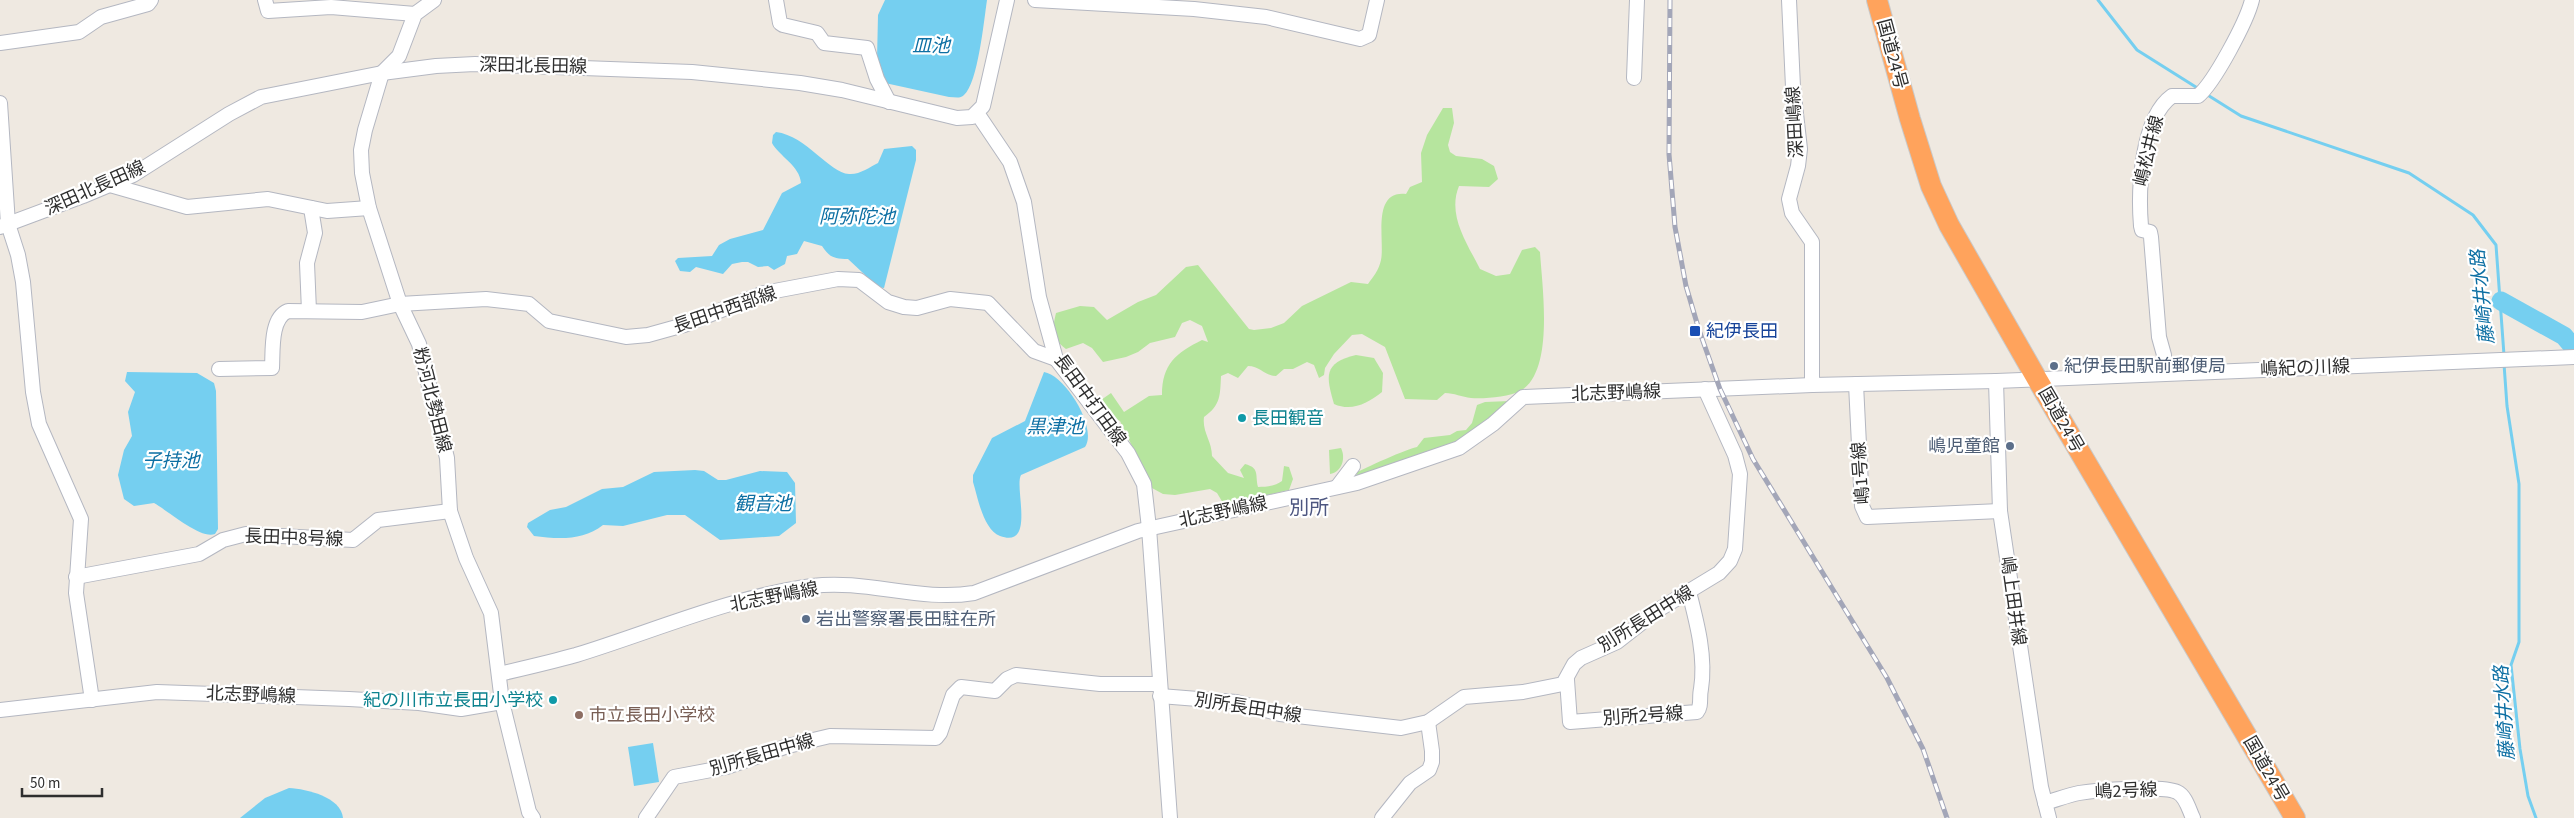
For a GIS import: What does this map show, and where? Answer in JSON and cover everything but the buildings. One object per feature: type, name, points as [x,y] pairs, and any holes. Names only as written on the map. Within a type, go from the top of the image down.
[{"type":"highway","name":"国道24号","points":[[1877,0],[1931,186],[1967,258],[2295,818]]},
{"type":"street","points":[[0,43],[80,32],[101,18],[148,4],[151,0]]},
{"type":"street","points":[[265,0],[268,10],[331,7],[415,14],[434,0]]},
{"type":"street","points":[[776,0],[780,24],[816,33],[824,43],[867,48],[877,79],[889,102]]},
{"type":"street","points":[[977,113],[986,95],[1007,0]]},
{"type":"street","points":[[1035,0],[1194,9],[1266,17],[1360,39],[1369,35],[1377,0]]},
{"type":"street","points":[[1634,78],[1637,0]]},
{"type":"street","name":"深田嶋線","points":[[1790,0],[1793,87],[1800,149],[1798,166],[1789,199],[1792,213],[1812,242],[1812,385]]},
{"type":"street","name":"嶋松井線","points":[[2163,373],[2164,355],[2159,337],[2151,237],[2150,232],[2142,230],[2141,226],[2140,182],[2152,124],[2160,108],[2172,96],[2198,96],[2203,91],[2227,54],[2250,8],[2252,0]]},
{"type":"street","name":"粉河北勢田線","points":[[415,14],[399,56],[382,73],[360,150],[362,173],[369,208],[400,304],[419,344],[446,458],[450,511],[466,558],[491,613],[502,702],[529,812],[534,818]]},
{"type":"street","name":"深田北長田線","points":[[4,225],[133,175],[229,114],[261,97],[382,73],[436,66],[475,64],[692,72],[800,83],[957,118],[972,117],[977,113]]},
{"type":"street","points":[[0,103],[4,225],[18,254],[23,282],[33,392],[39,424],[81,519],[76,577],[92,700]]},
{"type":"street","name":"長田中打田線","points":[[977,113],[1010,162],[1024,202],[1039,297],[1056,359],[1128,453],[1144,484],[1149,528],[1170,818]]},
{"type":"street","points":[[110,185],[179,206],[268,199],[327,211],[369,208]]},
{"type":"street","points":[[309,311],[307,263],[316,233],[312,208]]},
{"type":"street","name":"長田中西部線","points":[[219,369],[272,368],[275,329],[280,317],[288,311],[362,312],[400,304],[486,299],[520,301],[534,307],[549,320],[634,336],[648,336],[684,325],[764,294],[838,279],[859,280],[888,302],[904,307],[917,308],[950,299],[988,303],[1034,351],[1056,359]]},
{"type":"street","name":"嶋紀の川線","points":[[2037,379],[2573,357]]},
{"type":"street","name":"北志野嶋線","points":[[499,674],[575,655],[718,608],[814,586],[860,587],[935,595],[974,593],[1102,542],[1149,528],[1357,483],[1459,448],[1493,424],[1523,397],[1812,385],[2037,379]]},
{"type":"street","name":"嶋上田井線","points":[[1996,381],[2000,511],[2023,671],[2049,818]]},
{"type":"street","name":"嶋1号線","points":[[1856,384],[1862,506],[1867,517],[2000,511]]},
{"type":"street","name":"別所長田中線","points":[[646,818],[674,778],[727,767],[795,744],[842,736],[936,738],[940,734],[953,695],[961,687],[995,691],[1007,679],[1016,676],[1160,690],[1236,702],[1280,714],[1401,728],[1428,722],[1464,697],[1548,688],[1563,684],[1574,664],[1581,658],[1617,642],[1658,610],[1719,573],[1730,561],[1735,549],[1740,474],[1735,455],[1705,389]]},
{"type":"street","points":[[1337,488],[1353,466]]},
{"type":"street","name":"長田中8号線","points":[[76,577],[199,554],[223,540],[246,534],[353,540],[378,520],[450,511]]},
{"type":"street","name":"別所2号線","points":[[1566,680],[1570,722],[1697,712],[1700,706],[1702,665],[1690,592]]},
{"type":"street","name":"北志野嶋線","points":[[0,710],[173,692],[419,703],[461,709],[502,702]]},
{"type":"street","points":[[1382,818],[1410,783],[1429,770],[1432,762],[1432,751],[1428,722]]},
{"type":"street","name":"嶋2号線","points":[[2045,803],[2080,793],[2146,789],[2168,790],[2177,792],[2183,797],[2193,818]]},
{"type":"green space","points":[[1443,108],[1452,108],[1454,123],[1448,145],[1450,152],[1456,156],[1482,159],[1494,166],[1498,179],[1489,187],[1459,186],[1456,197],[1455,208],[1460,229],[1480,269],[1496,276],[1510,274],[1522,250],[1535,247],[1540,252],[1544,327],[1538,366],[1531,381],[1520,391],[1496,397],[1471,398],[1445,393],[1437,400],[1405,399],[1385,347],[1362,334],[1352,335],[1334,354],[1325,368],[1324,375],[1319,378],[1314,365],[1307,362],[1293,369],[1284,369],[1276,376],[1248,366],[1238,378],[1228,373],[1221,376],[1220,394],[1217,404],[1204,417],[1204,427],[1212,456],[1228,473],[1244,478],[1240,470],[1245,464],[1255,470],[1258,487],[1265,487],[1282,481],[1284,466],[1289,467],[1293,479],[1289,490],[1235,503],[1223,503],[1217,493],[1210,489],[1175,495],[1163,494],[1152,488],[1120,421],[1105,413],[1101,400],[1111,393],[1124,412],[1149,396],[1162,395],[1165,375],[1172,361],[1185,350],[1202,340],[1208,342],[1202,326],[1190,320],[1182,323],[1175,337],[1150,343],[1138,352],[1126,357],[1103,362],[1092,348],[1083,343],[1066,349],[1061,345],[1054,333],[1056,313],[1080,306],[1094,307],[1107,320],[1138,302],[1156,295],[1186,267],[1198,265],[1249,329],[1254,330],[1271,328],[1284,323],[1302,306],[1351,282],[1368,284],[1381,260],[1381,230],[1384,208],[1388,200],[1395,195],[1406,194],[1410,187],[1422,182],[1421,153],[1427,135]]},
{"type":"green space","points":[[1356,355],[1374,358],[1383,373],[1382,392],[1371,400],[1353,407],[1334,404],[1329,386],[1332,367],[1345,358]]},
{"type":"green space","points":[[1510,401],[1498,414],[1458,444],[1357,476],[1356,473],[1367,467],[1417,447],[1424,438],[1450,435],[1457,431],[1466,430],[1472,423],[1477,405],[1485,402]]},
{"type":"green space","points":[[1341,448],[1342,464],[1334,473],[1330,474],[1329,450]]},
{"type":"water","name":"皿池","points":[[885,0],[987,0],[977,65],[969,88],[964,95],[949,97],[885,83],[877,60],[878,15]]},
{"type":"water","name":"阿弥陀池","points":[[776,132],[798,140],[834,168],[849,174],[860,172],[878,163],[884,149],[912,146],[916,150],[916,160],[884,288],[878,287],[848,259],[832,257],[822,246],[804,241],[797,254],[787,256],[785,264],[774,270],[768,266],[758,267],[748,262],[742,262],[732,264],[723,274],[696,267],[690,272],[680,271],[675,261],[678,258],[712,256],[719,245],[730,239],[763,230],[782,193],[801,183],[797,171],[772,143],[773,135]]},
{"type":"water","name":"子持池","points":[[127,372],[197,373],[214,383],[216,391],[218,529],[215,534],[209,535],[193,529],[154,503],[134,506],[124,499],[118,475],[124,450],[132,436],[128,412],[135,392],[125,381]]},
{"type":"water","name":"黒津池","points":[[1044,372],[1052,375],[1070,392],[1083,416],[1088,438],[1085,447],[1021,475],[1021,526],[1017,534],[1011,538],[1000,536],[989,527],[985,520],[973,482],[973,475],[992,438],[1025,421]]},
{"type":"water","name":"観音池","points":[[704,471],[718,480],[726,480],[760,471],[787,472],[795,483],[796,523],[779,536],[720,540],[685,515],[667,515],[623,526],[603,525],[587,534],[570,538],[534,536],[527,527],[528,523],[550,510],[566,507],[602,489],[623,487],[654,472]]},
{"type":"water","points":[[653,743],[659,782],[634,786],[628,747]]},
{"type":"water","points":[[289,788],[313,792],[330,800],[341,811],[343,818],[240,818],[265,798]]},
{"type":"waterway","name":"藤崎井水路","points":[[2098,0],[2137,50],[2199,89]]},
{"type":"waterway","name":"藤崎井水路","points":[[2206,94],[2241,116],[2409,173],[2473,215],[2496,245],[2504,355]]},
{"type":"waterway","points":[[2501,301],[2564,336],[2574,348]]},
{"type":"waterway","name":"藤崎井水路","points":[[2504,364],[2507,406],[2519,484],[2519,642],[2511,665],[2520,749],[2528,796],[2536,818]]},
{"type":"railway","points":[[1670,0],[1669,154],[1675,227],[1686,286],[1699,330],[1720,389],[1753,459],[1887,678],[1923,749],[1947,818]]},
{"type":"place","name":"紀伊長田","points":[[1695,331]]},
{"type":"place","name":"紀伊長田駅前郵便局","points":[[2054,366]]},
{"type":"place","name":"長田観音","points":[[1242,418]]},
{"type":"place","name":"嶋児童館","points":[[2010,446]]},
{"type":"place","name":"岩出警察署長田駐在所","points":[[806,619]]},
{"type":"place","name":"紀の川市立長田小学校","points":[[553,700]]},
{"type":"place","name":"市立長田小学校","points":[[579,715]]},
{"type":"district","name":"別所","points":[[1309,508]]}]
